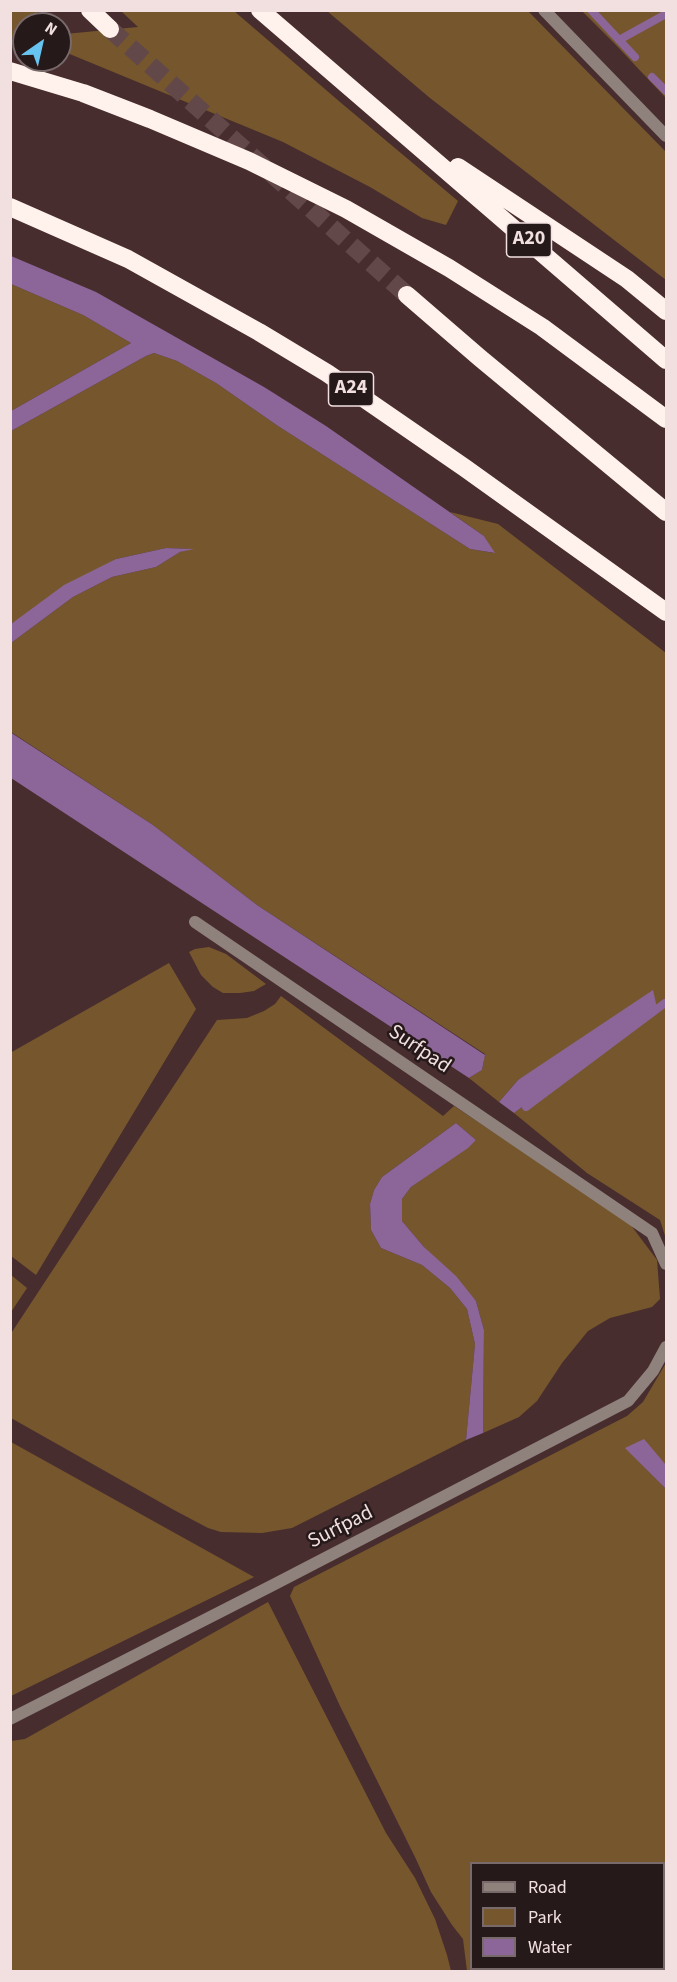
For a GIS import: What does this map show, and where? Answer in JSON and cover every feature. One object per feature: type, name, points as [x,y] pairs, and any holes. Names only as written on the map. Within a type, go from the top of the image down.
[{"type":"highway","points":[[90,10],[110,29]]},
{"type":"highway","name":"A20","points":[[260,10],[666,360]]},
{"type":"highway","points":[[10,71],[83,93],[150,119],[249,161],[346,209],[449,268],[542,327],[666,419]]},
{"type":"highway","name":"A20","points":[[389,122],[627,279],[666,311]]},
{"type":"highway","name":"A24","points":[[10,207],[128,259],[259,332],[327,374],[484,481],[666,612]]},
{"type":"highway","points":[[407,295],[666,512]]},
{"type":"street","points":[[544,10],[666,136]]},
{"type":"street","name":"Surfpad","points":[[195,922],[652,1233],[666,1264]]},
{"type":"street","name":"Surfpad","points":[[10,1719],[628,1401],[653,1371],[666,1347]]},
{"type":"green space","points":[[10,11],[36,12],[12,12],[11,37]]},
{"type":"green space","points":[[121,11],[234,11],[458,201],[446,225],[422,218],[370,187],[283,142],[72,55],[72,33],[138,27]]},
{"type":"green space","points":[[327,11],[528,11],[666,152],[666,280],[430,98]]},
{"type":"green space","points":[[582,11],[666,11],[666,98],[615,44]]},
{"type":"green space","points":[[11,284],[83,315],[131,343],[11,411]]},
{"type":"green space","points":[[154,353],[177,361],[216,383],[278,426],[470,549],[494,553],[484,536],[450,512],[498,524],[666,653],[666,1239],[660,1220],[587,1173],[514,1113],[657,1008],[518,1080],[499,1102],[469,1078],[482,1070],[485,1054],[257,905],[153,825],[11,732],[11,643],[73,597],[112,577],[156,567],[180,552],[191,549],[166,548],[116,559],[11,624],[11,431]]},
{"type":"green space","points":[[209,947],[226,954],[266,984],[254,991],[240,993],[223,993],[213,987],[201,975],[189,952]]},
{"type":"green space","points":[[169,963],[196,1009],[36,1275],[11,1256],[10,1053]]},
{"type":"green space","points":[[281,996],[443,1116],[454,1106],[630,1224],[657,1260],[660,1299],[652,1307],[610,1318],[588,1331],[562,1363],[537,1401],[519,1417],[483,1433],[484,1330],[476,1301],[402,1221],[402,1199],[411,1187],[476,1140],[456,1123],[382,1177],[374,1190],[370,1204],[371,1230],[381,1248],[422,1265],[450,1288],[467,1309],[475,1344],[466,1440],[292,1528],[262,1533],[221,1532],[208,1528],[174,1510],[11,1418],[10,1335],[217,1020],[247,1018],[275,1004]]},
{"type":"green space","points":[[11,1275],[27,1288],[11,1312]]},
{"type":"green space","points":[[666,1363],[666,1465],[658,1457],[626,1448],[666,1489],[666,1971],[467,1971],[463,1939],[431,1892],[340,1706],[290,1596],[294,1587],[627,1416],[643,1402]]},
{"type":"green space","points":[[11,1442],[254,1577],[11,1696]]},
{"type":"green space","points":[[268,1602],[386,1833],[415,1878],[435,1919],[451,1971],[11,1971],[11,1741],[25,1739]]},
{"type":"water","points":[[11,256],[96,292],[264,387],[326,426],[484,536],[495,553],[470,549],[278,426],[216,383],[177,361],[154,353],[11,431],[11,411],[131,343],[83,315],[11,284]]},
{"type":"water","points":[[166,548],[194,549],[180,552],[156,567],[112,577],[73,597],[11,643],[11,624],[64,585],[116,559]]},
{"type":"water","points":[[10,732],[153,825],[257,905],[485,1055],[482,1070],[469,1078],[11,778]]},
{"type":"water","points":[[653,990],[657,1008],[514,1113],[499,1102],[518,1080]]},
{"type":"water","points":[[456,1123],[476,1140],[411,1187],[402,1199],[402,1221],[424,1247],[456,1276],[476,1301],[484,1330],[483,1433],[466,1440],[475,1344],[467,1309],[450,1288],[422,1265],[381,1248],[371,1230],[370,1204],[374,1190],[382,1177]]},
{"type":"water","points":[[644,1439],[666,1465],[666,1489],[625,1448]]},
{"type":"waterway","points":[[591,10],[635,57]]},
{"type":"waterway","points":[[619,40],[666,14]]},
{"type":"waterway","points":[[652,77],[666,91]]},
{"type":"waterway","points":[[526,1107],[665,1003]]},
{"type":"tunnel","points":[[110,29],[407,295]]}]
